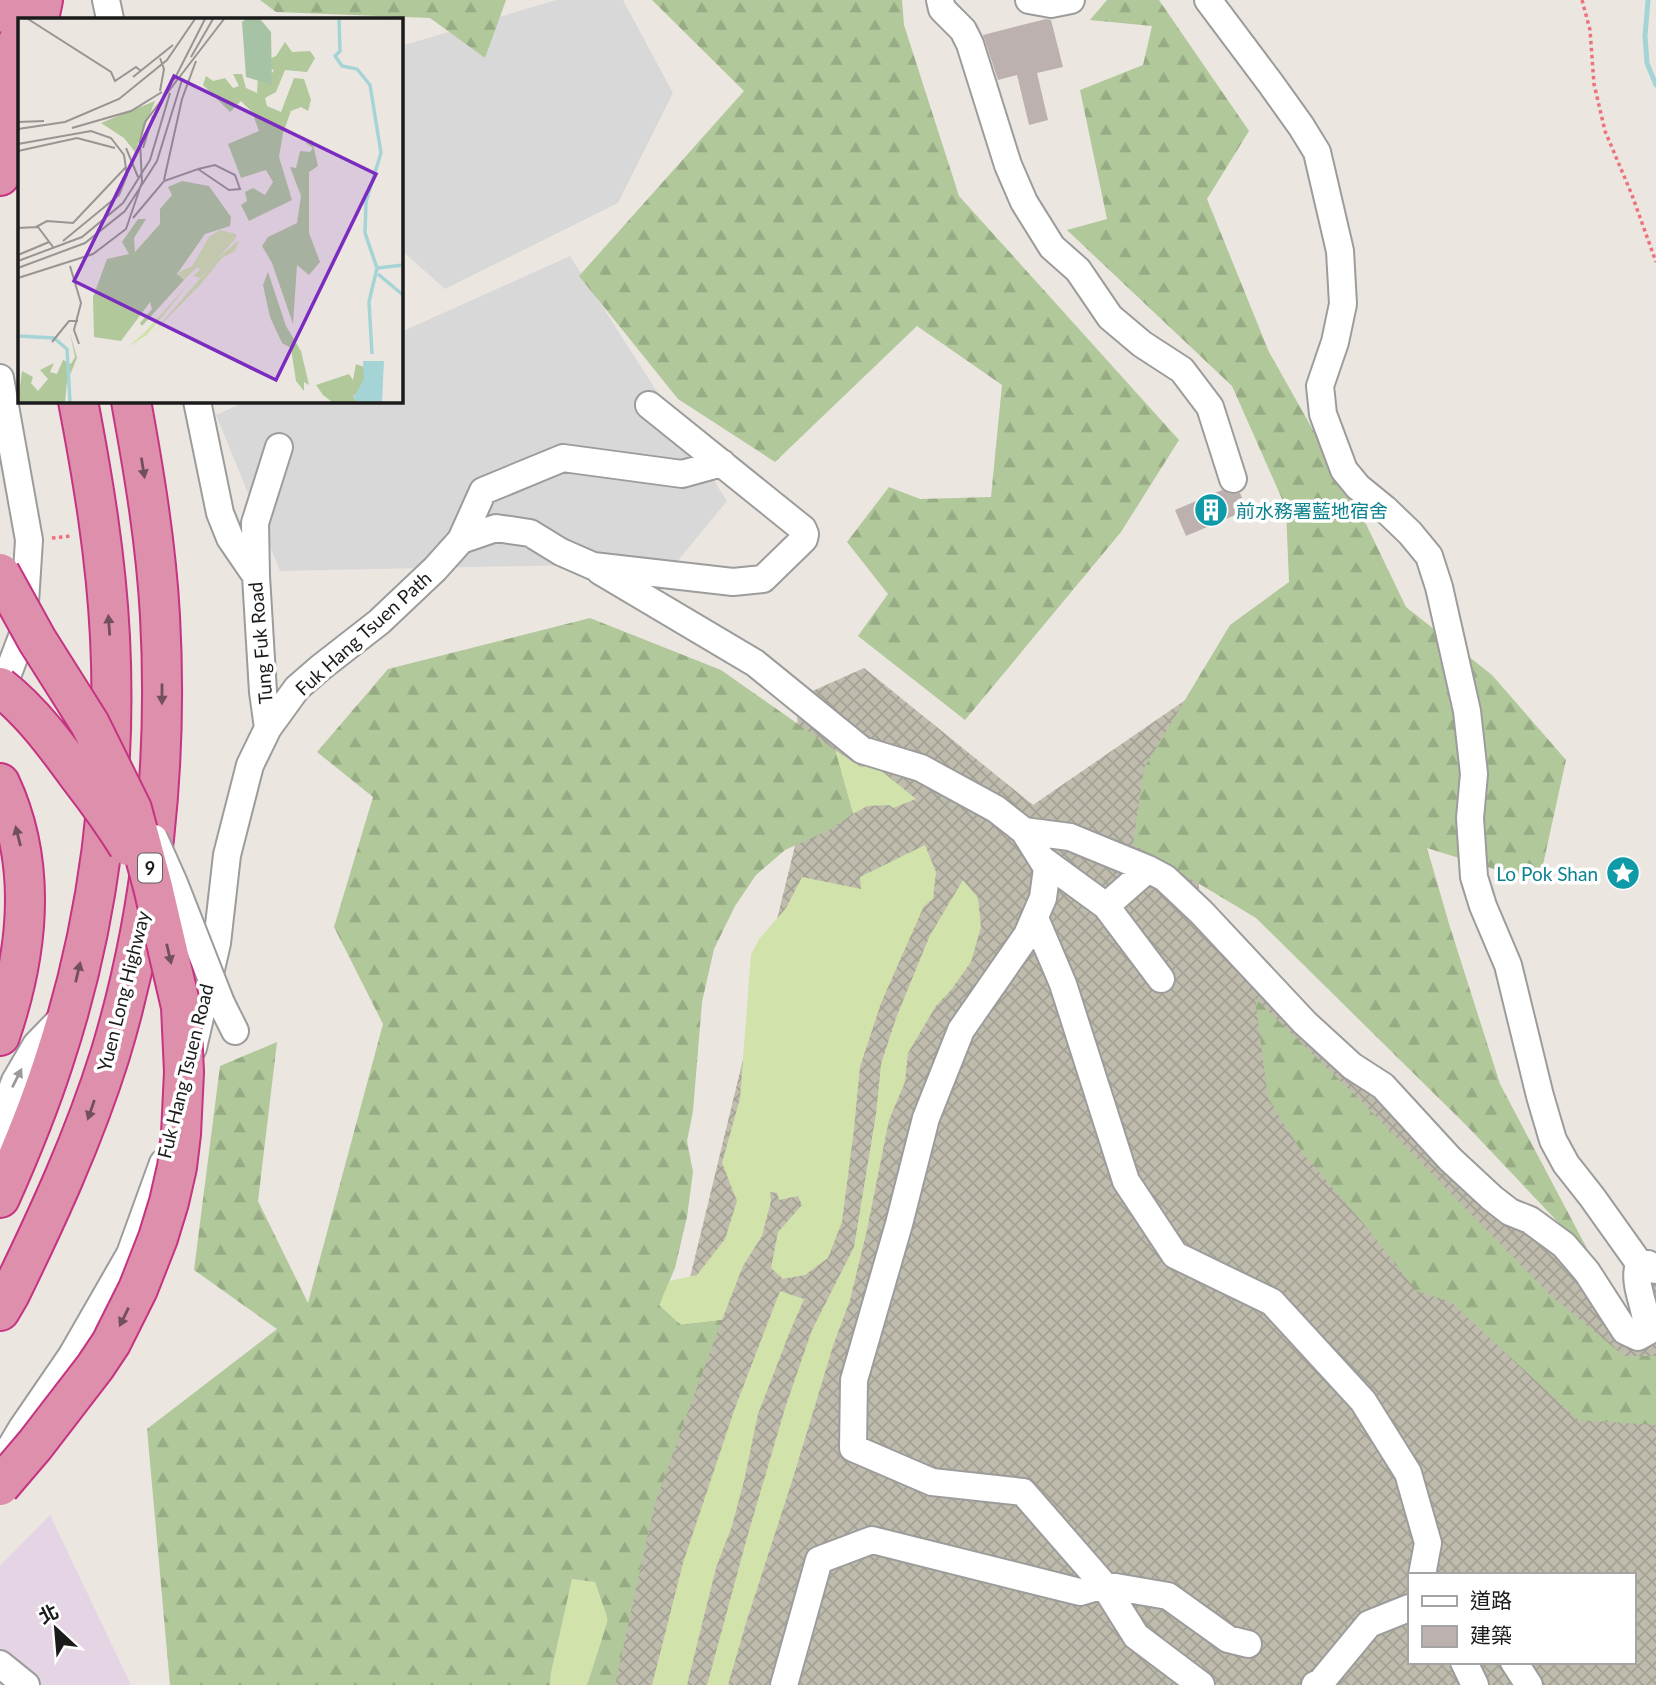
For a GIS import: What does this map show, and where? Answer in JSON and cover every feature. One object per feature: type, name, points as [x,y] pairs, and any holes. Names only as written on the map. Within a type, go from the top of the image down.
[{"type":"highway","points":[[12,0],[18,54]]},
{"type":"highway","points":[[28,18],[36,0]]},
{"type":"highway","points":[[40,18],[43,0]]},
{"type":"highway","points":[[64,0],[66,18]]},
{"type":"highway","points":[[0,85],[18,41]]},
{"type":"highway","points":[[0,176],[18,109]]},
{"type":"highway","points":[[7,1182],[47,1081],[69,1010],[89,926],[105,827],[109,773],[110,639],[92,476],[78,402]]},
{"type":"highway","name":"Yuen Long Highway","points":[[0,1311],[62,1184],[110,1054],[141,927],[153,845],[162,724],[160,615],[147,494],[131,402]]},
{"type":"highway","points":[[0,573],[37,640],[90,724],[132,809],[181,1007],[184,1059],[184,1102],[177,1167],[149,1264],[111,1343],[52,1424],[0,1486]]},
{"type":"highway","points":[[0,687],[29,713],[57,745],[113,822],[153,887]]},
{"type":"highway","points":[[0,783],[17,829],[24,869],[26,918],[19,968],[0,1036]]},
{"type":"street","points":[[106,0],[110,18]]},
{"type":"street","points":[[940,0],[942,9],[963,30],[970,44],[1008,165],[1024,202],[1052,247],[1078,270],[1110,317],[1142,344],[1182,370],[1196,388],[1210,407],[1233,479]]},
{"type":"street","points":[[1029,0],[1051,4],[1071,0]]},
{"type":"street","points":[[1024,831],[1070,837],[1165,878],[1202,912],[1305,1023],[1352,1066],[1383,1086],[1450,1158],[1492,1198],[1510,1212],[1530,1220],[1564,1245],[1587,1272],[1625,1331],[1638,1337],[1647,1332],[1648,1321],[1637,1271],[1648,1266],[1566,1164],[1553,1140],[1508,965],[1474,877],[1470,818],[1474,774],[1467,711],[1439,587],[1429,556],[1410,533],[1359,487],[1345,470],[1323,414],[1320,386],[1335,342],[1343,304],[1340,251],[1317,152],[1271,84],[1208,0]]},
{"type":"street","points":[[0,378],[29,540],[23,634],[0,695]]},
{"type":"street","name":"Tung Fuk Road","points":[[197,402],[220,513],[230,538],[256,576],[263,692],[268,728]]},
{"type":"street","points":[[649,405],[722,464]]},
{"type":"street","points":[[256,576],[255,523],[279,447]]},
{"type":"street","name":"Fuk Hang Tsuen Path","points":[[268,728],[297,688],[379,622],[435,569],[461,540],[483,491],[563,458],[682,474],[722,464],[803,529],[805,534],[804,539],[763,579],[733,582],[593,566],[561,552],[530,533],[496,528],[461,540]]},
{"type":"street","points":[[593,566],[755,663],[862,750],[921,768],[996,809],[1024,831],[1048,868],[1043,898],[1027,935],[961,1030],[926,1118],[854,1380],[853,1448],[932,1482],[1023,1492],[1104,1585],[1136,1636],[1201,1685]]},
{"type":"street","points":[[90,724],[141,807],[235,1031]]},
{"type":"street","name":"Fuk Hang Tsuen Road","points":[[0,1465],[72,1355],[130,1254],[173,1136],[217,943],[227,855],[250,765],[268,728]]},
{"type":"street","points":[[1043,860],[1105,905],[1161,979]]},
{"type":"street","points":[[1105,905],[1148,869]]},
{"type":"street","points":[[1035,918],[1063,984],[1126,1181],[1175,1255],[1272,1302],[1363,1401],[1408,1473],[1427,1543],[1422,1573]]},
{"type":"street","points":[[784,1685],[819,1560],[872,1540],[1080,1592],[1104,1585],[1168,1596],[1228,1639],[1248,1644]]},
{"type":"street","points":[[1315,1685],[1321,1682],[1369,1624],[1408,1608]]},
{"type":"street","points":[[0,1664],[26,1685]]},
{"type":"street","points":[[1465,1664],[1475,1685]]},
{"type":"street","points":[[1515,1664],[1529,1685]]},
{"type":"path","points":[[1581,0],[1590,30],[1594,84],[1605,131],[1656,262]]},
{"type":"path","points":[[29,540],[83,535]]},
{"type":"shaded area","points":[[556,0],[623,0],[673,93],[618,203],[445,289],[402,251],[402,46]]},
{"type":"shaded area","points":[[570,256],[727,501],[676,563],[280,571],[216,415],[245,402],[402,402],[402,332]]},
{"type":"shaded area","points":[[864,668],[1033,805],[1197,692],[1199,898],[1287,996],[1637,1324],[1656,1257],[1656,1685],[591,1685],[799,829],[797,698]]},
{"type":"shaded area","points":[[50,1515],[131,1685],[0,1685],[0,1566]]},
{"type":"green space","points":[[260,0],[506,0],[485,58],[430,18],[276,12]]},
{"type":"green space","points":[[652,0],[902,0],[904,25],[959,196],[1179,440],[1121,532],[965,720],[858,636],[888,594],[847,542],[889,487],[920,499],[991,497],[1002,385],[917,326],[775,462],[678,399],[579,276],[744,91]]},
{"type":"green space","points":[[1107,0],[1159,0],[1249,131],[1207,199],[1269,352],[1366,524],[1406,607],[1492,675],[1566,760],[1539,883],[1427,848],[1500,1084],[1592,1258],[1467,1126],[1256,918],[1133,844],[1144,768],[1230,625],[1289,582],[1286,508],[1232,386],[1067,230],[1107,219],[1080,90],[1143,65],[1152,26],[1090,20]]},
{"type":"green space","points":[[590,618],[721,670],[835,750],[853,814],[829,830],[785,850],[756,875],[735,906],[714,949],[702,1002],[693,1111],[687,1141],[693,1172],[687,1217],[675,1268],[659,1305],[681,1325],[722,1320],[654,1507],[615,1685],[587,1685],[608,1620],[595,1582],[572,1579],[550,1685],[170,1685],[147,1429],[277,1329],[194,1270],[220,1066],[277,1042],[258,1201],[308,1303],[383,1024],[334,927],[373,797],[317,752],[388,669]]},
{"type":"green space","points":[[835,750],[861,767],[873,764],[916,799],[893,808],[889,805],[867,806],[853,814]]},
{"type":"green space","points":[[925,845],[936,872],[933,899],[924,906],[881,1003],[860,1067],[842,1222],[828,1258],[805,1275],[783,1279],[771,1268],[778,1232],[802,1205],[798,1196],[779,1200],[777,1193],[770,1192],[771,1201],[762,1236],[743,1266],[722,1320],[681,1325],[658,1305],[669,1281],[697,1275],[725,1239],[737,1201],[722,1163],[740,1098],[751,954],[760,938],[786,908],[802,877],[861,889],[860,877]]},
{"type":"green space","points":[[963,880],[978,898],[981,927],[971,962],[936,1006],[908,1053],[905,1082],[889,1120],[850,1300],[833,1346],[728,1685],[707,1685],[786,1405],[812,1330],[854,1247],[876,1114],[881,1064],[896,1018],[930,935]]},
{"type":"green space","points":[[1255,998],[1356,1096],[1549,1294],[1624,1356],[1656,1356],[1656,1425],[1578,1420],[1451,1302],[1416,1291],[1368,1229],[1301,1151],[1268,1098]]},
{"type":"green space","points":[[780,1291],[804,1299],[758,1414],[744,1481],[732,1526],[716,1568],[687,1685],[652,1685],[683,1563],[735,1408]]},
{"type":"green space","points":[[572,1579],[595,1582],[608,1620],[587,1685],[550,1685],[551,1673]]},
{"type":"building","points":[[1051,20],[1063,67],[1037,73],[1048,120],[1029,125],[1017,75],[998,80],[983,35]]},
{"type":"building","name":"前水務署藍地宿舍","points":[[1222,490],[1230,494],[1240,493],[1247,510],[1186,536],[1175,510]]},
{"type":"waterway","points":[[1648,0],[1645,36],[1647,63],[1656,85]]},
{"type":"place","name":"前水務署藍地宿舍","points":[[1211,510]]},
{"type":"place","name":"Lo Pok Shan","points":[[1623,873]]}]
